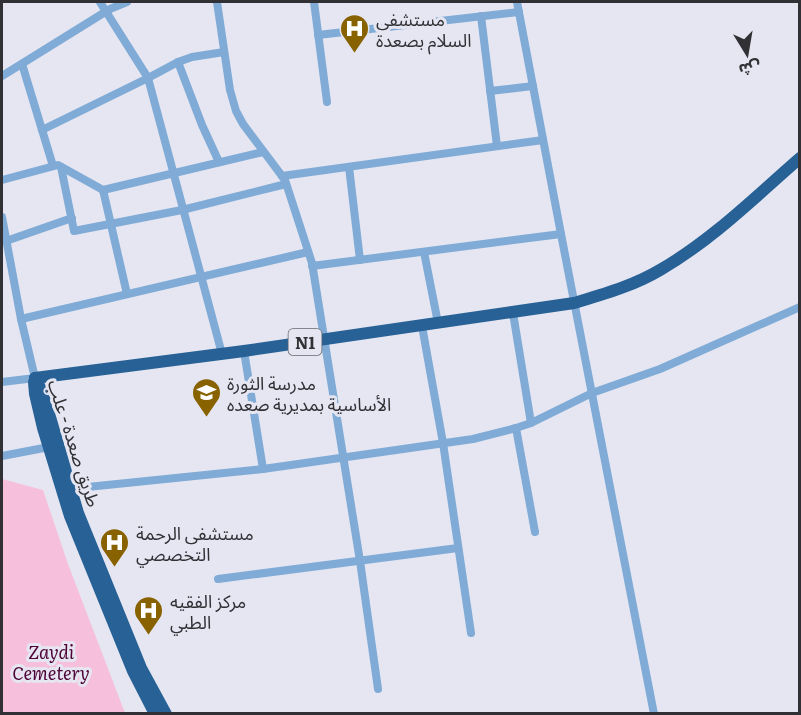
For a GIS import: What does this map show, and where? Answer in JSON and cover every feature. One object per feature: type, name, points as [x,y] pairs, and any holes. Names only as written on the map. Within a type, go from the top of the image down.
[{"type":"highway","name":"N1","points":[[35,378],[244,351],[574,303],[621,289],[659,271],[706,240],[800,158]]},
{"type":"highway","name":"طريق صعدة - علب","points":[[35,378],[34,394],[49,447],[66,489]]},
{"type":"highway","name":"طريق صعدة - علب","points":[[35,378],[43,393],[66,489],[70,516],[133,671],[162,713]]},
{"type":"street","points":[[100,2],[147,78],[222,354]]},
{"type":"street","points":[[2,76],[106,12],[127,2]]},
{"type":"street","points":[[217,2],[230,90],[236,111],[284,180],[312,266],[344,458],[378,689]]},
{"type":"street","points":[[314,2],[327,102]]},
{"type":"street","points":[[517,2],[654,714]]},
{"type":"street","points":[[318,35],[519,12]]},
{"type":"street","points":[[482,16],[497,146]]},
{"type":"street","points":[[42,130],[178,62],[192,57],[224,52]]},
{"type":"street","points":[[178,62],[219,162]]},
{"type":"street","points":[[22,64],[42,130],[57,166],[74,231],[182,210],[284,180],[349,167],[543,140]]},
{"type":"street","points":[[490,91],[533,86]]},
{"type":"street","points":[[2,180],[57,166],[103,190],[263,152]]},
{"type":"street","points":[[349,167],[360,260]]},
{"type":"street","points":[[103,190],[127,294]]},
{"type":"street","points":[[2,217],[21,319],[35,378],[2,382]]},
{"type":"street","points":[[6,241],[72,218]]},
{"type":"street","points":[[312,266],[561,234]]},
{"type":"street","points":[[21,319],[308,252]]},
{"type":"street","points":[[424,252],[438,323]]},
{"type":"street","points":[[66,489],[263,469],[473,439],[531,423],[592,393],[660,369],[800,307]]},
{"type":"street","points":[[513,313],[531,423]]},
{"type":"street","points":[[422,326],[443,443],[471,633]]},
{"type":"street","points":[[244,351],[263,469]]},
{"type":"street","points":[[516,428],[535,532]]},
{"type":"street","points":[[2,456],[49,447]]},
{"type":"street","points":[[218,579],[458,548]]},
{"type":"green space","name":"Zaydi Cemetery","points":[[2,479],[43,490],[68,564],[125,713],[2,713]]},
{"type":"place","name":"مستشفى السلام بصعدة","points":[[355,54]]},
{"type":"place","name":"مدرسة الثورة الأساسية بمديرية صعده","points":[[206,418]]},
{"type":"place","name":"مستشفى الرحمة التخصصي","points":[[115,568]]},
{"type":"place","name":"مركز الفقيه الطبي","points":[[149,636]]}]
